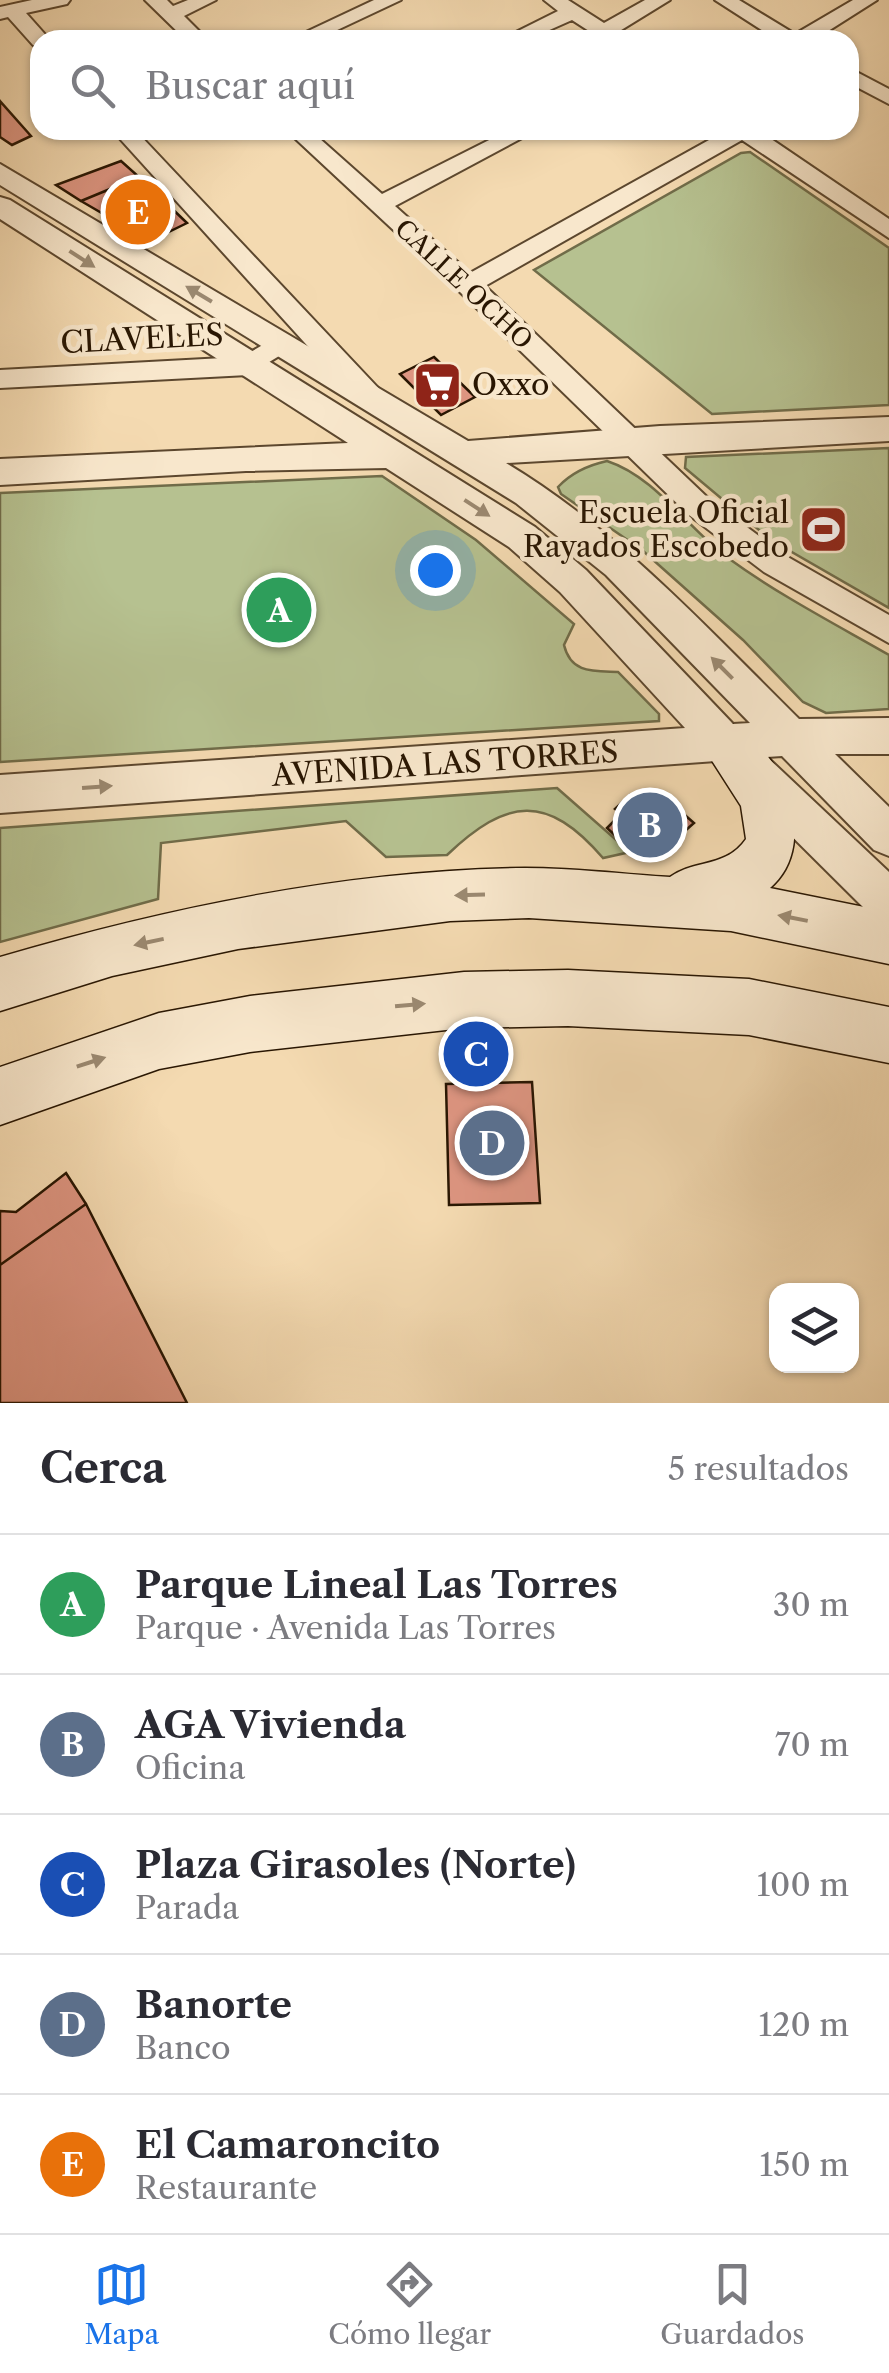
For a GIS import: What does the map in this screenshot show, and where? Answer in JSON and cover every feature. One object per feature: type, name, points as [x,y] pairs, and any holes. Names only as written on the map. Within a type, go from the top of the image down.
[{"type":"main road","points":[[597,896],[711,891],[734,885],[757,868],[770,843],[769,810],[724,742]]},
{"type":"main road","points":[[0,984],[112,950],[238,922],[450,896],[529,892],[731,906],[889,938]]},
{"type":"main road","points":[[0,1096],[159,1040],[268,1021],[464,1000],[568,998],[749,1007],[889,1034]]},
{"type":"street","points":[[6,12],[60,0]]},
{"type":"street","points":[[163,7],[206,0]]},
{"type":"street","points":[[322,30],[391,0]]},
{"type":"street","points":[[554,0],[603,30]]},
{"type":"street","points":[[618,30],[660,0]]},
{"type":"street","points":[[725,0],[778,30]]},
{"type":"street","points":[[813,30],[867,0]]},
{"type":"street","points":[[163,7],[187,30]]},
{"type":"street","points":[[6,12],[30,32]]},
{"type":"street","points":[[533,30],[574,12]]},
{"type":"street","points":[[859,80],[889,98]]},
{"type":"street","points":[[132,140],[372,400]]},
{"type":"street","name":"CALLE OCHO","points":[[310,140],[468,285],[627,442],[746,544],[889,630]]},
{"type":"street","points":[[379,205],[506,140]]},
{"type":"street","points":[[468,285],[725,140]]},
{"type":"street","points":[[758,140],[889,230]]},
{"type":"street","points":[[0,173],[529,494],[619,565],[889,836]]},
{"type":"street","points":[[0,206],[395,456],[546,557],[724,742],[889,902]]},
{"type":"street","name":"CLAVELES","points":[[0,379],[248,366],[280,344]]},
{"type":"street","points":[[0,472],[246,458],[465,453],[889,429]]},
{"type":"street","name":"AVENIDA LAS TORRES","points":[[0,794],[790,737],[889,736]]},
{"type":"green space","points":[[750,152],[889,248],[889,405],[712,414],[534,270],[741,153]]},
{"type":"green space","name":"Escuela Oficial Rayados Escobedo","points":[[889,448],[889,608],[771,540],[685,468],[686,457]]},
{"type":"green space","points":[[607,461],[641,479],[747,572],[889,655],[889,709],[826,713],[803,702],[743,640],[642,550],[561,494],[558,487],[569,478]]},
{"type":"green space","points":[[382,476],[476,540],[574,624],[564,645],[572,661],[585,669],[618,672],[659,714],[659,721],[0,762],[0,493]]},
{"type":"green space","points":[[557,788],[630,852],[603,858],[563,822],[545,813],[526,811],[489,822],[447,855],[386,857],[346,821],[161,843],[158,899],[0,942],[0,828]]},
{"type":"building","points":[[0,101],[30,136],[12,145],[0,137]]},
{"type":"building","points":[[121,161],[139,177],[81,201],[56,185]]},
{"type":"building","points":[[139,177],[187,223],[150,241],[81,201]]},
{"type":"building","name":"Oxxo","points":[[434,357],[475,397],[441,415],[400,374]]},
{"type":"building","points":[[646,793],[656,802],[663,796],[694,823],[662,851],[649,840],[634,853],[607,828],[621,814],[615,809],[630,795],[637,801]]},
{"type":"building","points":[[532,1082],[540,1203],[449,1205],[446,1084]]},
{"type":"building","points":[[66,1173],[86,1204],[0,1265],[0,1211],[16,1212]]},
{"type":"building","points":[[86,1204],[187,1403],[0,1403],[0,1265]]},
{"type":"place","name":"El Camaroncito","points":[[138,212]]},
{"type":"place","name":"Oxxo","points":[[437,385]]},
{"type":"place","name":"Escuela Oficial Rayados Escobedo","points":[[824,530]]},
{"type":"place","name":"Parque Lineal Las Torres","points":[[279,610]]},
{"type":"place","name":"AGA Vivienda","points":[[650,825]]},
{"type":"place","name":"Plaza Girasoles (Norte)","points":[[476,1054]]},
{"type":"place","name":"Banorte","points":[[492,1143]]}]
